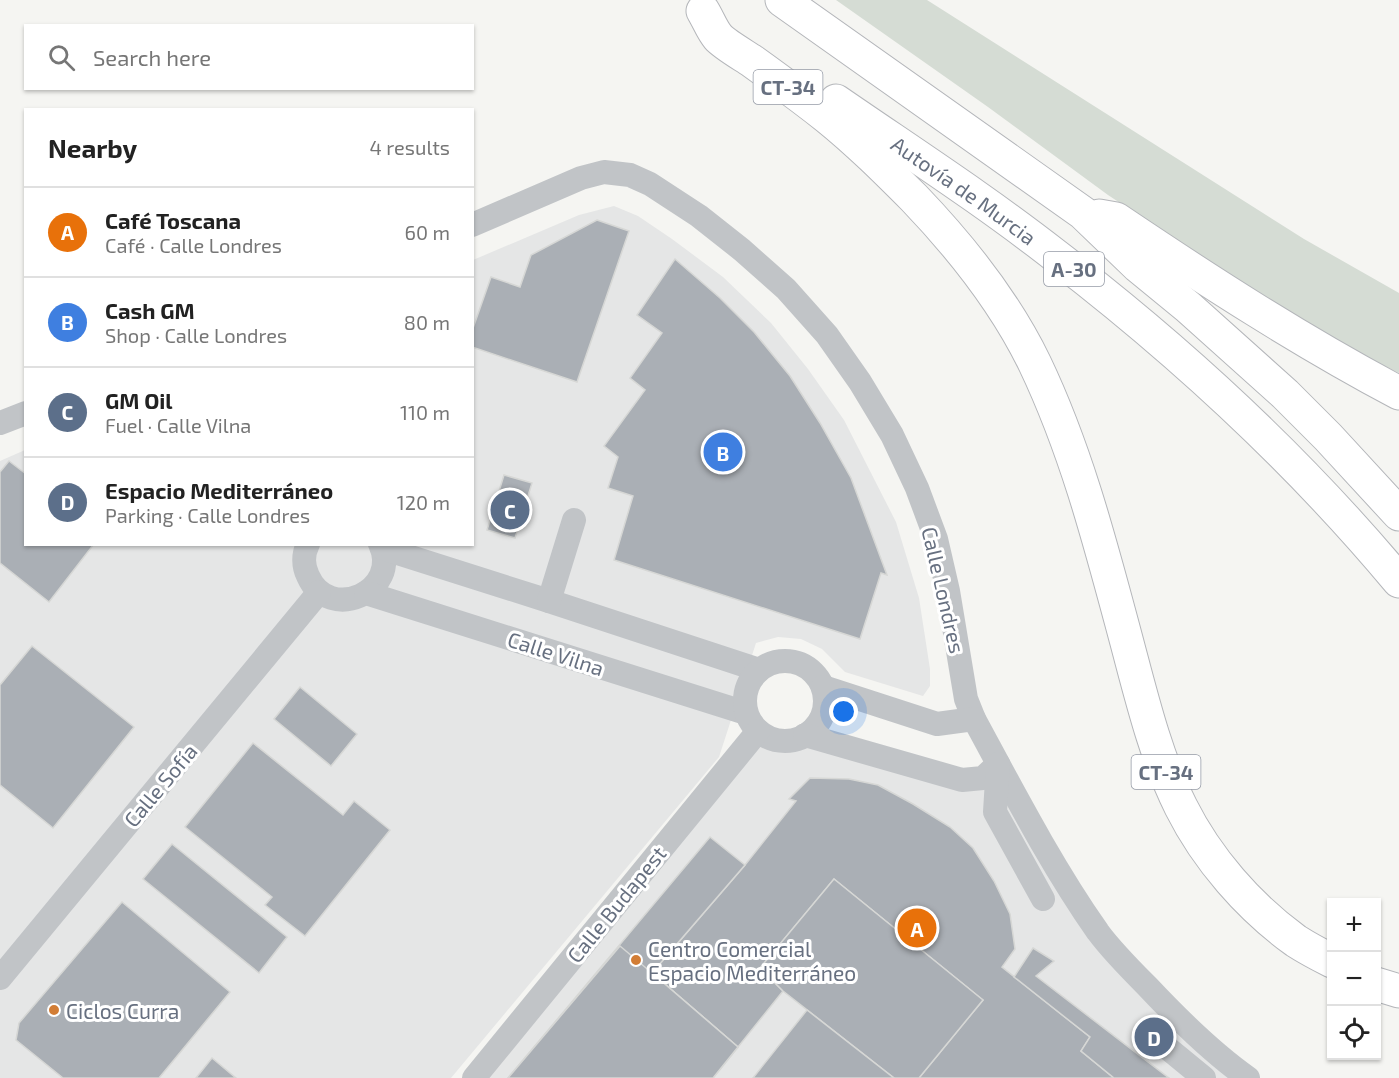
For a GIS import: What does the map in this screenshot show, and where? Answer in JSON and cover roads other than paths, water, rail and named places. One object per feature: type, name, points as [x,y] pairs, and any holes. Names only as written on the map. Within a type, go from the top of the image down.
[{"type":"highway","name":"A-30","points":[[782,0],[1083,213],[1138,266],[1188,307],[1285,394],[1399,514]]},
{"type":"highway","name":"Autovía de Murcia","points":[[696,6],[1002,216],[1056,255],[1119,306],[1160,340],[1280,451],[1341,514],[1399,581]]},
{"type":"highway","name":"CT-34","points":[[696,6],[718,37],[806,100],[877,161],[974,265],[994,294],[1023,340],[1072,456],[1095,525],[1145,708],[1181,808],[1200,840],[1245,896],[1297,942],[1327,959]]},
{"type":"highway","points":[[1083,213],[1116,219],[1261,314],[1342,363],[1399,393]]},
{"type":"highway","points":[[1381,985],[1399,991]]},
{"type":"street","name":"Calle Londres","points":[[474,224],[581,178],[604,172],[630,176],[650,184],[699,216],[786,289],[827,335],[860,382],[887,426],[917,488],[936,539],[948,591],[966,699],[998,764],[1062,875],[1100,934],[1136,976],[1189,1030],[1248,1078]]},
{"type":"street","points":[[0,423],[24,414]]},
{"type":"street","points":[[549,601],[574,520]]},
{"type":"street","points":[[306,546],[304,560],[311,583],[319,592],[330,598],[355,599],[366,594],[376,585],[382,574],[384,561],[381,546],[759,670]]},
{"type":"street","name":"Calle Sofía","points":[[0,978],[319,592]]},
{"type":"street","name":"Calle Vilna","points":[[366,594],[752,722]]},
{"type":"street","points":[[783,661],[796,662],[807,667],[822,687],[825,701],[816,726],[805,735],[786,741],[765,736],[752,722],[744,698],[749,682],[759,670],[770,663],[783,661]]},
{"type":"street","points":[[822,687],[937,724],[974,719]]},
{"type":"street","name":"Calle Budapest","points":[[474,1078],[752,722]]},
{"type":"street","points":[[805,735],[962,780],[983,778],[998,764]]},
{"type":"street","points":[[998,764],[995,812],[1043,899]]},
{"type":"street","points":[[1154,1038],[1204,1078]]},
{"type":"place","name":"Cash GM","points":[[723,452]]},
{"type":"place","name":"GM Oil","points":[[510,510]]},
{"type":"place","name":"Café Toscana","points":[[917,928]]},
{"type":"place","name":"Centro Comercial Espacio Mediterráneo","points":[[636,960]]},
{"type":"place","name":"Ciclos Curra","points":[[54,1010]]},
{"type":"place","name":"Espacio Mediterráneo","points":[[1154,1037]]}]
